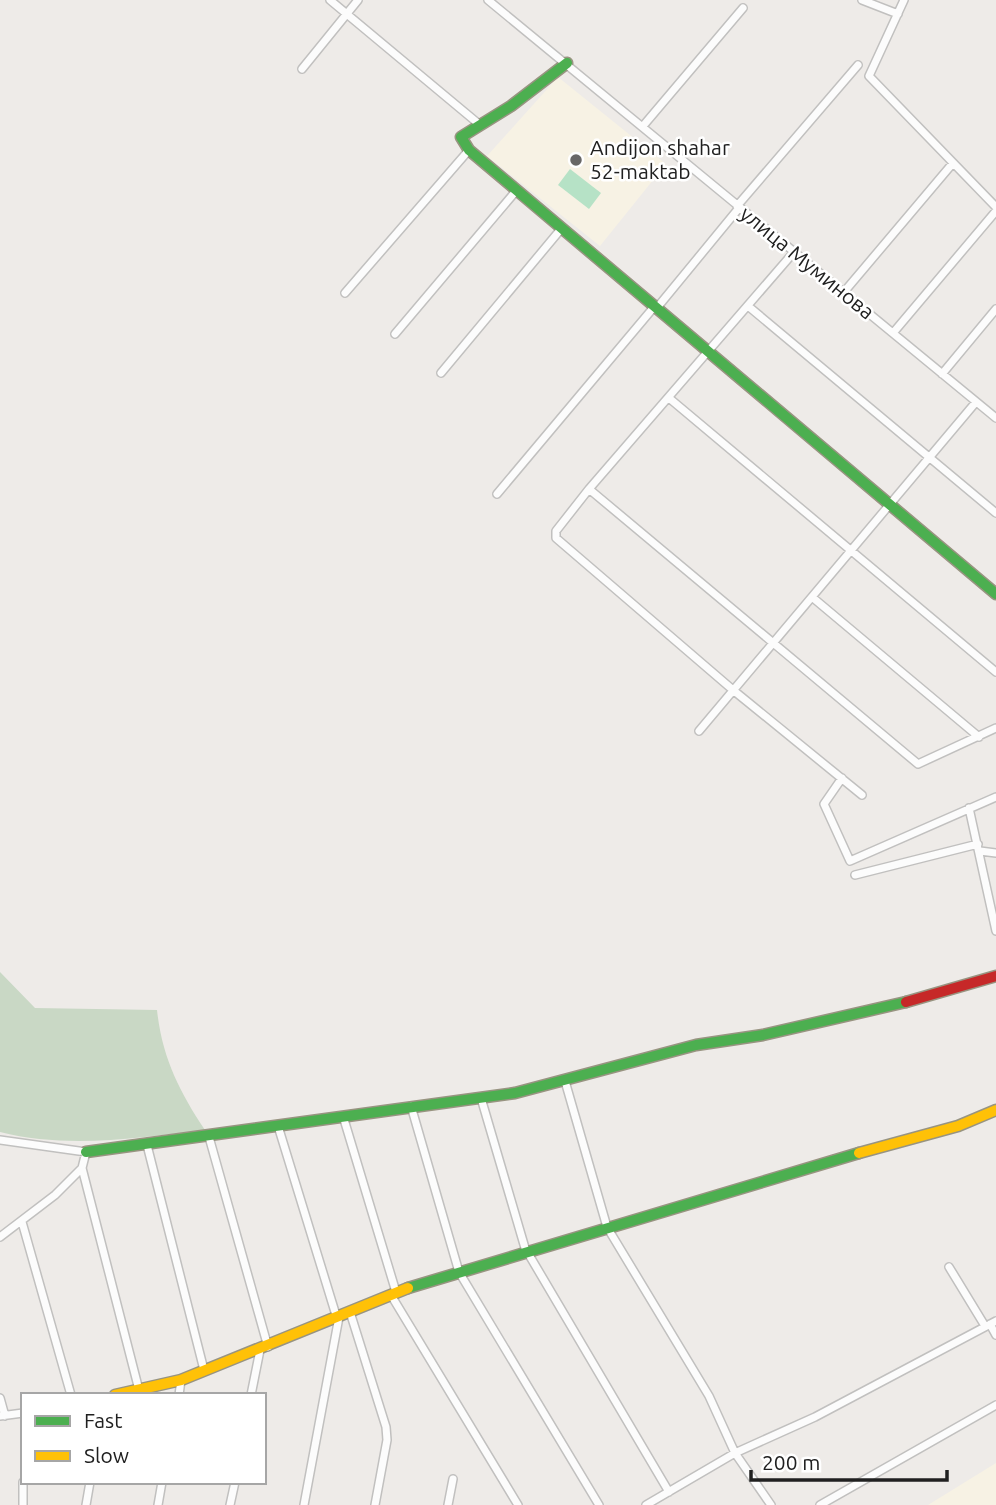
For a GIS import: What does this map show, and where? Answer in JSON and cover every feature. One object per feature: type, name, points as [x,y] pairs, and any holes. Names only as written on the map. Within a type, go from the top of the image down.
[{"type":"street","points":[[330,0],[480,125]]},
{"type":"street","points":[[302,69],[358,0]]},
{"type":"street","name":"улица Муминова","points":[[488,0],[993,416]]},
{"type":"street","points":[[862,0],[898,14]]},
{"type":"street","points":[[892,333],[996,209],[869,76],[904,0]]},
{"type":"street","points":[[643,126],[743,8]]},
{"type":"street","points":[[567,63],[511,106],[461,136],[469,150],[996,594]]},
{"type":"street","points":[[498,494],[858,65]]},
{"type":"street","points":[[345,293],[469,150]]},
{"type":"street","points":[[844,292],[953,163]]},
{"type":"street","points":[[395,334],[516,191]]},
{"type":"street","points":[[441,373],[561,229]]},
{"type":"street","points":[[794,252],[589,489],[556,531],[556,538],[733,690],[862,795]]},
{"type":"street","points":[[748,306],[996,513]]},
{"type":"street","points":[[942,373],[996,309]]},
{"type":"street","points":[[669,398],[996,672]]},
{"type":"street","points":[[699,731],[976,402]]},
{"type":"street","points":[[993,416],[996,406]]},
{"type":"street","points":[[589,489],[918,764],[996,729]]},
{"type":"street","points":[[812,597],[979,737]]},
{"type":"street","points":[[842,778],[824,804],[850,861],[996,797]]},
{"type":"street","points":[[969,808],[996,931]]},
{"type":"street","points":[[855,874],[979,847],[996,853]]},
{"type":"street","points":[[0,1140],[86,1152],[481,1098],[565,1081],[685,1048],[763,1035],[947,992],[996,976]]},
{"type":"street","points":[[565,1081],[607,1227],[709,1396],[735,1453],[771,1505]]},
{"type":"street","points":[[481,1098],[529,1251],[666,1493],[669,1505]]},
{"type":"street","points":[[411,1106],[459,1272],[599,1505]]},
{"type":"street","points":[[125,1393],[181,1380],[393,1294],[459,1272],[958,1126],[996,1110]]},
{"type":"street","points":[[343,1116],[393,1294],[518,1505]]},
{"type":"street","points":[[278,1126],[335,1312],[339,1317],[303,1505]]},
{"type":"street","points":[[209,1137],[264,1348],[252,1393]]},
{"type":"street","points":[[147,1145],[204,1370]]},
{"type":"street","points":[[86,1152],[82,1168],[139,1390]]},
{"type":"street","points":[[0,1237],[22,1222],[82,1168]]},
{"type":"street","points":[[22,1222],[70,1393]]},
{"type":"street","points":[[949,1267],[996,1335]]},
{"type":"street","points":[[350,1312],[386,1427],[387,1440],[375,1505]]},
{"type":"street","points":[[646,1505],[735,1453],[816,1417],[990,1324]]},
{"type":"street","points":[[178,1393],[181,1380]]},
{"type":"street","points":[[0,1398],[3,1416],[21,1413]]},
{"type":"street","points":[[820,1505],[996,1405]]},
{"type":"street","points":[[448,1505],[453,1479]]},
{"type":"street","points":[[23,1484],[23,1505]]},
{"type":"street","points":[[86,1505],[90,1484]]},
{"type":"street","points":[[158,1505],[162,1484]]},
{"type":"street","points":[[230,1505],[234,1484]]},
{"type":"shaded area","name":"Andijon shahar 52-maktab","points":[[558,77],[666,164],[600,246],[487,156]]},
{"type":"shaded area","points":[[996,1463],[996,1505],[928,1505]]},
{"type":"green space","points":[[570,169],[601,193],[589,209],[558,185]]},
{"type":"green space","points":[[0,972],[35,1008],[157,1010],[163,1043],[173,1073],[205,1130],[128,1139],[77,1141],[0,1132]]},
{"type":"traffic: fast","points":[[567,63],[511,106],[461,137],[469,150],[996,594]]},
{"type":"traffic: fast","points":[[86,1152],[515,1093],[696,1045],[763,1035],[906,1002]]},
{"type":"traffic: fast","points":[[408,1288],[859,1153]]},
{"type":"traffic: slow","points":[[859,1153],[958,1126],[996,1110]]},
{"type":"traffic: slow","points":[[124,1393],[181,1380],[408,1288]]},
{"type":"traffic: jam","points":[[906,1002],[996,976]]},
{"type":"place","name":"Andijon shahar 52-maktab","points":[[576,160]]}]
